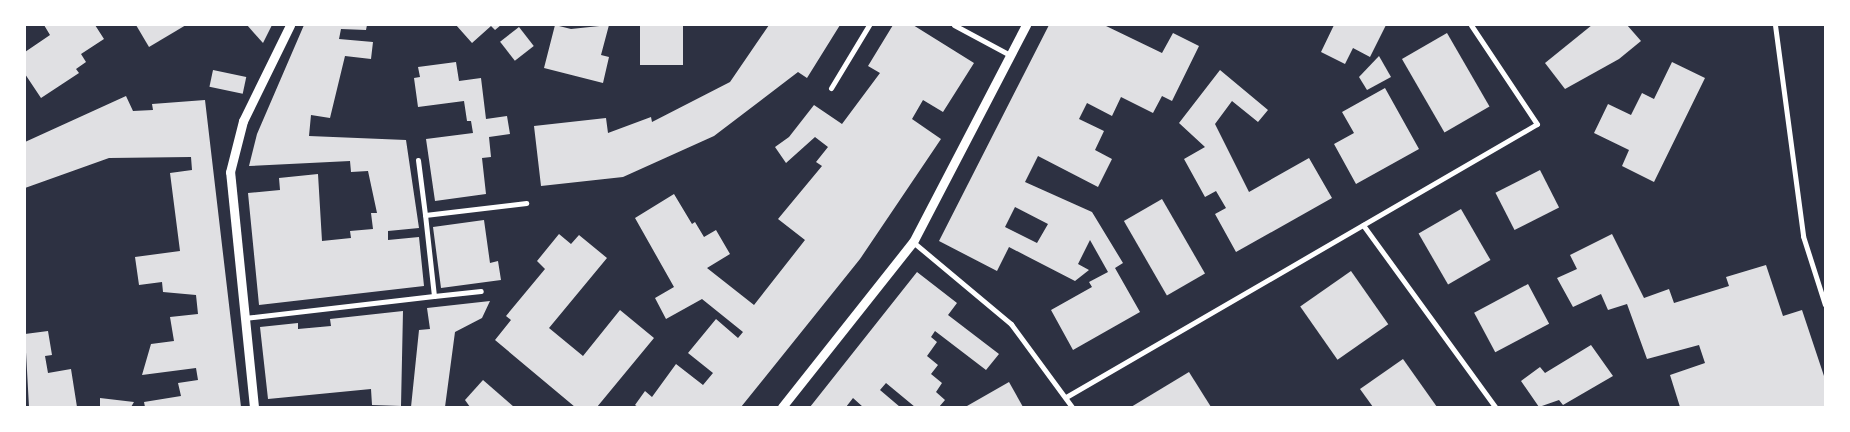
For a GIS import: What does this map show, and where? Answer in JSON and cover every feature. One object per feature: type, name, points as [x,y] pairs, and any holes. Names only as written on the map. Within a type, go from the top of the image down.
[{"type":"street","points":[[254,407],[243,318],[232,155],[243,121],[290,25]]},
{"type":"street","points":[[831,88],[869,25]]},
{"type":"street","points":[[954,25],[1010,55]]},
{"type":"street","points":[[782,407],[914,242],[1026,25]]},
{"type":"street","points":[[1066,397],[1537,124],[1471,25]]},
{"type":"street","points":[[1775,25],[1803,236],[1825,305]]},
{"type":"street","points":[[418,160],[434,296]]},
{"type":"street","points":[[424,215],[526,203]]},
{"type":"street","points":[[1363,225],[1495,407]]},
{"type":"street","points":[[914,242],[1011,324],[1072,407]]},
{"type":"street","points":[[243,318],[481,291]]},
{"type":"building","points":[[44,25],[95,25],[104,39],[81,54],[86,62],[76,69],[79,73],[41,98],[25,74],[25,52],[50,35]]},
{"type":"building","points":[[136,25],[186,25],[149,47]]},
{"type":"building","points":[[247,25],[272,25],[263,43]]},
{"type":"building","points":[[304,25],[367,25],[366,30],[341,29],[339,39],[373,42],[371,59],[345,56],[330,118],[311,115],[309,136],[406,140],[419,228],[388,231],[388,240],[419,237],[424,286],[259,305],[248,193],[280,190],[279,178],[318,174],[322,241],[351,238],[350,231],[373,229],[371,213],[377,213],[368,171],[351,172],[350,161],[249,166],[257,134]]},
{"type":"building","points":[[456,25],[501,25],[495,30],[491,26],[472,43]]},
{"type":"building","points":[[555,25],[571,29],[609,25],[601,55],[609,57],[603,83],[544,68]]},
{"type":"building","points":[[640,25],[683,25],[683,65],[640,65]]},
{"type":"building","points":[[769,25],[840,25],[807,78],[798,72],[714,136],[623,177],[541,186],[534,126],[606,118],[608,133],[651,117],[652,122],[730,82]]},
{"type":"building","points":[[893,25],[913,25],[974,63],[943,112],[923,100],[912,119],[941,139],[860,259],[741,407],[638,407],[635,405],[645,391],[652,397],[676,364],[703,385],[713,373],[688,353],[716,319],[738,338],[743,332],[702,299],[666,319],[655,298],[674,287],[635,218],[674,194],[692,224],[695,222],[704,237],[716,230],[730,254],[707,268],[754,305],[805,240],[778,219],[822,166],[816,162],[828,147],[815,137],[786,163],[775,147],[789,137],[814,105],[842,124],[880,73],[868,66]]},
{"type":"building","points":[[1049,25],[1104,25],[1162,53],[1173,33],[1199,46],[1172,101],[1162,96],[1153,113],[1121,97],[1112,116],[1087,103],[1079,119],[1104,131],[1095,150],[1112,159],[1098,187],[1038,156],[1025,182],[1092,212],[1123,263],[1115,268],[1140,312],[1073,350],[1051,310],[1092,287],[1089,282],[1108,272],[1090,240],[1078,264],[1089,270],[1075,281],[1009,247],[997,271],[939,241]],"holes":[[[1015,207],[1048,224],[1037,243],[1005,227]]]},
{"type":"building","points":[[1334,25],[1386,25],[1370,57],[1353,48],[1345,64],[1321,52]]},
{"type":"building","points":[[1592,25],[1627,25],[1641,41],[1619,59],[1565,89],[1545,63]]},
{"type":"building","points":[[519,27],[534,46],[515,61],[500,42]]},
{"type":"building","points":[[1447,33],[1490,107],[1444,133],[1402,59]]},
{"type":"building","points":[[1379,56],[1391,77],[1367,90],[1359,77]]},
{"type":"building","points":[[456,62],[459,81],[481,78],[486,119],[507,116],[510,134],[489,137],[491,157],[482,158],[486,194],[435,201],[426,139],[473,133],[471,121],[467,121],[464,101],[418,107],[414,78],[420,77],[418,67]]},
{"type":"building","points":[[1672,62],[1705,78],[1654,182],[1622,166],[1629,150],[1594,133],[1608,104],[1631,115],[1642,93],[1654,99]]},
{"type":"building","points":[[213,70],[246,77],[243,94],[209,87]]},
{"type":"building","points":[[1220,70],[1268,110],[1258,122],[1232,101],[1215,124],[1249,192],[1309,158],[1332,198],[1236,252],[1215,214],[1226,208],[1216,191],[1205,197],[1184,159],[1205,147],[1179,123]]},
{"type":"building","points":[[1385,88],[1419,149],[1356,184],[1334,144],[1354,133],[1342,112]]},
{"type":"building","points":[[126,96],[133,111],[153,110],[152,104],[205,100],[241,407],[145,407],[144,402],[181,396],[178,383],[198,380],[196,368],[142,375],[151,344],[174,341],[170,317],[198,314],[196,295],[163,292],[162,282],[139,285],[135,257],[180,251],[170,173],[192,170],[191,157],[109,158],[25,188],[25,142]]},
{"type":"building","points":[[1540,170],[1559,207],[1515,230],[1495,193]]},
{"type":"building","points":[[1162,199],[1205,273],[1167,295],[1124,221]]},
{"type":"building","points":[[1461,209],[1490,260],[1448,285],[1419,234]]},
{"type":"building","points":[[484,220],[490,263],[498,261],[501,280],[441,288],[433,227]]},
{"type":"building","points":[[559,234],[571,244],[579,235],[607,258],[549,328],[583,356],[620,310],[654,338],[597,407],[575,407],[495,340],[511,320],[506,316],[545,269],[537,261]]},
{"type":"building","points":[[1612,234],[1644,298],[1669,289],[1674,303],[1729,286],[1726,277],[1766,265],[1783,316],[1802,310],[1825,379],[1825,407],[1680,407],[1670,375],[1705,363],[1699,345],[1647,359],[1627,304],[1608,310],[1601,294],[1573,307],[1557,278],[1577,269],[1570,255]]},
{"type":"building","points":[[1351,271],[1388,324],[1337,360],[1300,307]]},
{"type":"building","points":[[917,272],[957,303],[948,315],[999,354],[986,370],[935,331],[931,337],[937,342],[927,356],[938,365],[931,374],[942,383],[936,392],[945,400],[939,407],[915,407],[886,383],[880,390],[900,407],[863,407],[853,398],[846,407],[810,407]]},
{"type":"building","points":[[1528,284],[1549,324],[1495,352],[1474,313]]},
{"type":"building","points":[[490,301],[482,318],[455,332],[445,407],[411,407],[419,330],[430,329],[427,308]]},
{"type":"building","points":[[403,311],[401,406],[372,405],[371,389],[268,399],[260,327],[298,323],[298,329],[331,326],[330,319]]},
{"type":"building","points":[[48,331],[52,355],[45,356],[48,373],[71,369],[77,407],[29,407],[25,334]]},
{"type":"building","points":[[1591,345],[1613,376],[1563,405],[1559,400],[1539,407],[1521,381],[1540,367],[1545,373]]},
{"type":"building","points":[[1403,359],[1437,407],[1373,407],[1360,389]]},
{"type":"building","points":[[1189,372],[1211,407],[1131,407]]},
{"type":"building","points":[[483,380],[514,407],[470,407],[465,400]]},
{"type":"building","points":[[1009,382],[1023,407],[967,406]]},
{"type":"building","points":[[100,398],[134,402],[131,407],[100,407]]}]
